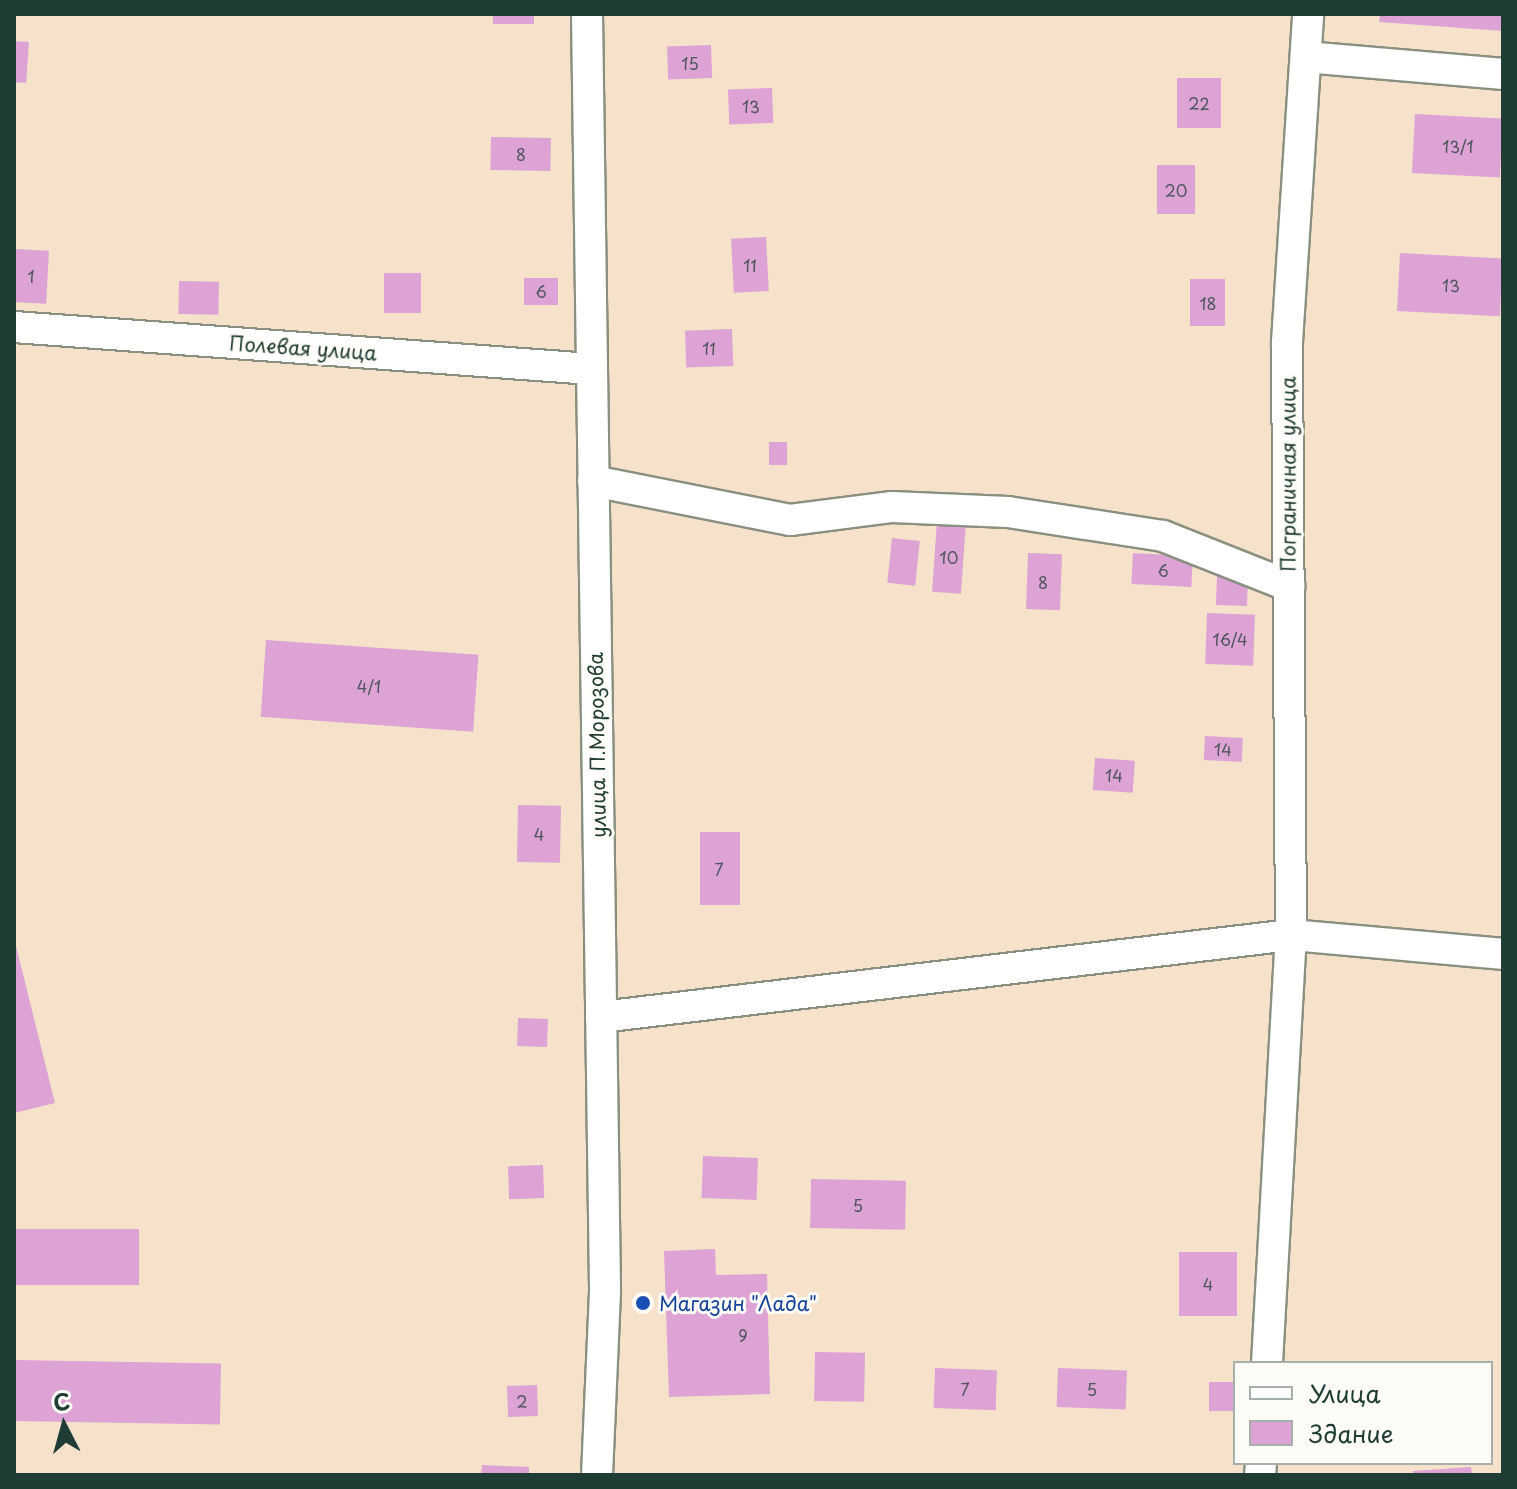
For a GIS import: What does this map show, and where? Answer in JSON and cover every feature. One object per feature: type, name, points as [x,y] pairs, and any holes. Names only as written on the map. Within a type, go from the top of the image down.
[{"type":"street","name":"улица П.Морозова","points":[[587,14],[605,1292],[597,1475]]},
{"type":"street","name":"Пограничная улица","points":[[1267,1361],[1291,935],[1287,342],[1308,14]]},
{"type":"street","points":[[1306,57],[1503,74]]},
{"type":"street","name":"Полевая улица","points":[[14,327],[591,369]]},
{"type":"street","points":[[593,481],[790,520],[892,507],[1055,519],[1163,536],[1289,586]]},
{"type":"street","points":[[601,1017],[1291,935],[1503,954]]},
{"type":"building","points":[[493,14],[534,14],[534,24],[493,24]]},
{"type":"building","points":[[1380,14],[1503,14],[1503,31],[1379,22]]},
{"type":"building","points":[[14,41],[29,42],[26,83],[14,82]]},
{"type":"building","points":[[711,45],[712,78],[668,80],[667,47]]},
{"type":"building","points":[[1177,78],[1221,78],[1221,128],[1177,128]]},
{"type":"building","points":[[772,88],[773,123],[729,125],[728,90]]},
{"type":"building","points":[[1415,114],[1503,119],[1500,178],[1412,173]]},
{"type":"building","points":[[491,137],[551,138],[550,171],[490,170]]},
{"type":"building","points":[[1157,165],[1195,165],[1195,214],[1157,214]]},
{"type":"building","points":[[766,237],[769,291],[734,293],[731,239]]},
{"type":"building","points":[[14,249],[49,251],[46,304],[14,302]]},
{"type":"building","points":[[1400,253],[1503,258],[1500,316],[1397,311]]},
{"type":"building","points":[[384,273],[421,273],[421,313],[384,313]]},
{"type":"building","points":[[524,278],[558,278],[558,305],[524,305]]},
{"type":"building","points":[[1190,279],[1225,279],[1225,326],[1190,326]]},
{"type":"building","points":[[179,281],[219,282],[218,315],[178,314]]},
{"type":"building","points":[[732,329],[733,366],[686,368],[685,331]]},
{"type":"building","points":[[769,442],[787,442],[787,465],[769,465]]},
{"type":"building","points":[[937,521],[966,523],[961,594],[932,592]]},
{"type":"building","points":[[892,538],[920,541],[915,586],[887,583]]},
{"type":"building","points":[[1028,553],[1062,554],[1060,610],[1026,609]]},
{"type":"building","points":[[1133,553],[1193,556],[1191,587],[1131,584]]},
{"type":"building","points":[[1217,575],[1248,576],[1247,606],[1216,605]]},
{"type":"building","points":[[1207,613],[1255,615],[1253,666],[1205,664]]},
{"type":"building","points":[[266,640],[478,655],[473,732],[261,717]]},
{"type":"building","points":[[1205,736],[1243,738],[1242,762],[1204,760]]},
{"type":"building","points":[[1095,758],[1135,761],[1133,793],[1093,790]]},
{"type":"building","points":[[518,805],[561,806],[560,863],[517,862]]},
{"type":"building","points":[[700,832],[740,832],[740,905],[700,905]]},
{"type":"building","points":[[14,938],[55,1103],[14,1113]]},
{"type":"building","points":[[518,1018],[548,1019],[547,1047],[517,1046]]},
{"type":"building","points":[[703,1156],[758,1158],[757,1200],[702,1198]]},
{"type":"building","points":[[543,1165],[544,1198],[509,1199],[508,1166]]},
{"type":"building","points":[[811,1179],[906,1181],[905,1230],[810,1228]]},
{"type":"building","points":[[14,1229],[139,1229],[139,1285],[14,1285]]},
{"type":"building","points":[[715,1249],[716,1275],[767,1274],[770,1394],[669,1397],[664,1251]]},
{"type":"building","points":[[1179,1252],[1237,1252],[1237,1316],[1179,1316]]},
{"type":"building","points":[[815,1352],[865,1353],[864,1402],[814,1401]]},
{"type":"building","points":[[14,1360],[221,1364],[220,1425],[14,1421]]},
{"type":"building","points":[[935,1368],[997,1370],[996,1410],[934,1408]]},
{"type":"building","points":[[1058,1368],[1127,1370],[1126,1409],[1057,1407]]},
{"type":"building","points":[[1209,1382],[1233,1382],[1233,1411],[1209,1411]]},
{"type":"building","points":[[537,1385],[538,1416],[508,1417],[507,1386]]},
{"type":"building","points":[[482,1465],[529,1467],[529,1475],[481,1475]]},
{"type":"building","points":[[1471,1467],[1472,1475],[1414,1475],[1413,1471]]},
{"type":"place","name":"Магазин \"Лада\"","points":[[643,1303]]}]
